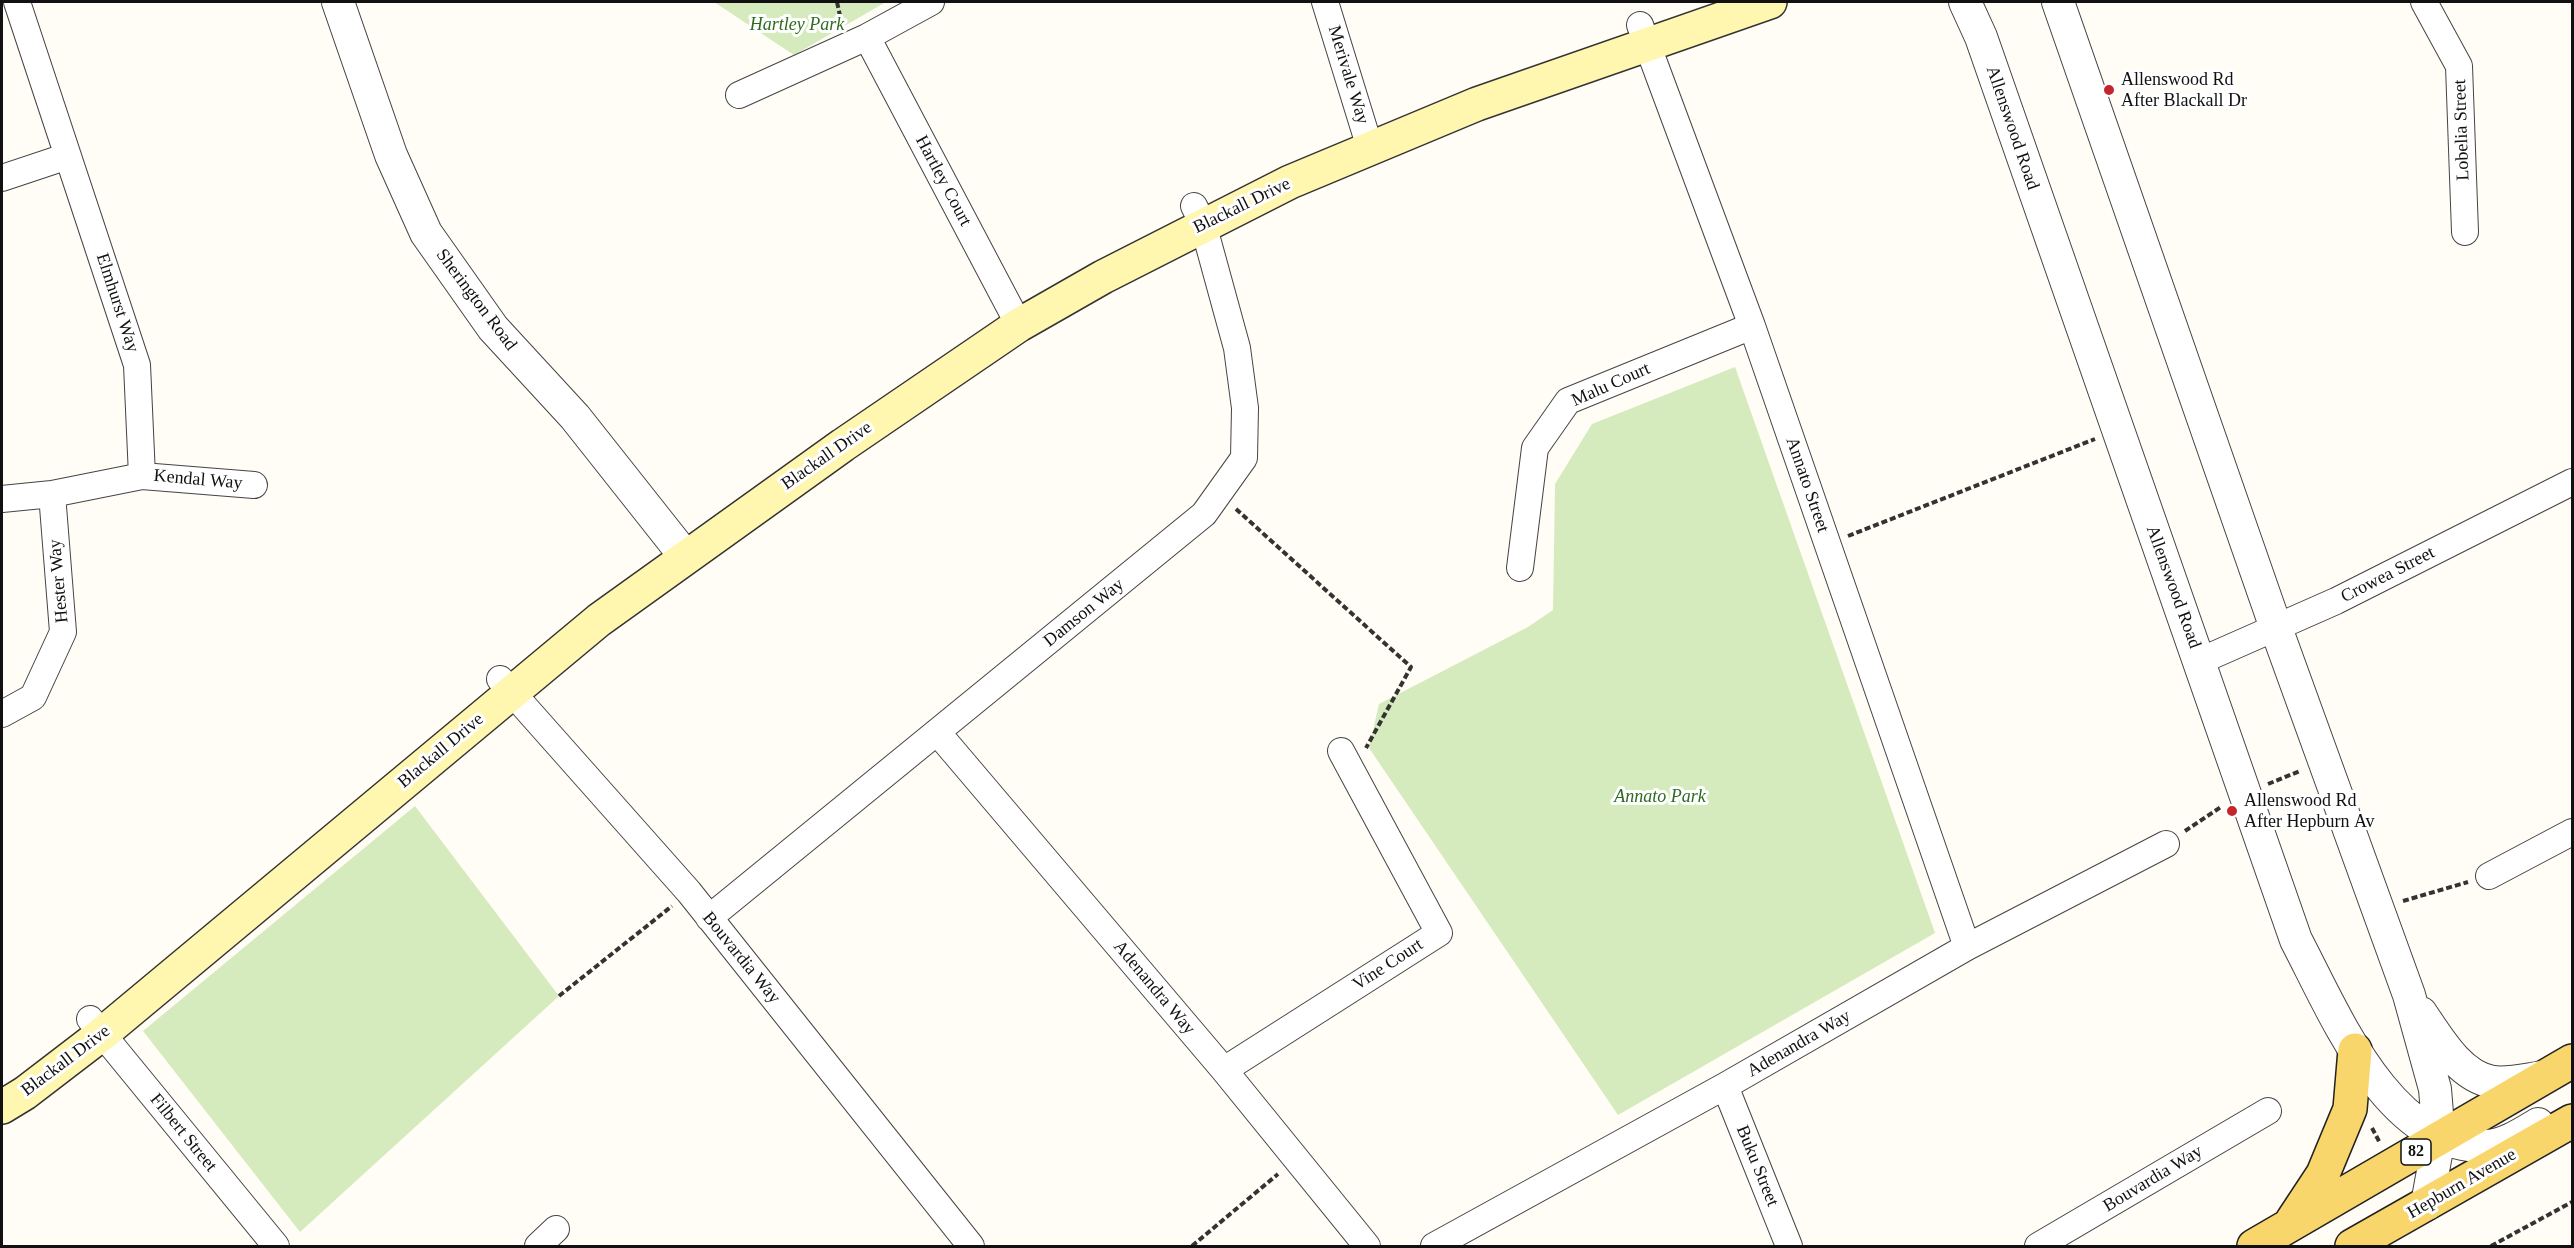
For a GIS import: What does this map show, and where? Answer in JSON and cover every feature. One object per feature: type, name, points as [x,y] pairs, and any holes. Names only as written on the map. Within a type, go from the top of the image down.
[{"type":"main road","name":"Blackall Drive","points":[[2,1107],[25,1093],[96,1027],[506,685],[599,620],[689,543],[1015,316],[1199,215],[1290,182],[1367,138],[1477,104],[1644,35],[1709,2]]},
{"type":"main road","name":"Blackall Drive","points":[[1644,35],[1770,2]]},
{"type":"main road","name":"Blackall Drive","points":[[2,1088],[96,1027]]},
{"type":"main road","points":[[2287,1227],[2323,1174],[2350,1109],[2355,1050]]},
{"type":"main road","name":"82","points":[[2254,1246],[2572,1061]]},
{"type":"main road","name":"Hepburn Avenue","points":[[2352,1246],[2572,1121]]},
{"type":"street","name":"Elmhurst Way","points":[[17,2],[137,365],[142,476]]},
{"type":"street","name":"Sherington Road","points":[[338,2],[391,155],[426,233],[493,328],[689,543]]},
{"type":"street","name":"Sherington Road","points":[[359,2],[409,151],[450,232],[504,309],[609,427],[689,543]]},
{"type":"street","points":[[739,95],[867,37],[931,2]]},
{"type":"street","name":"Merivale Way","points":[[1325,2],[1367,138]]},
{"type":"street","name":"Allenswood Road","points":[[1965,2],[1981,37],[2296,939],[2355,1050],[2400,1110],[2439,1138],[2486,1146],[2495,1145],[2572,1105]]},
{"type":"street","points":[[2058,2],[2276,628],[2409,995],[2435,1089],[2439,1138],[2427,1204]]},
{"type":"street","name":"Lobelia Street","points":[[2424,2],[2459,66],[2465,232]]},
{"type":"street","name":"Annato Street","points":[[1644,35],[1752,326],[1967,947]]},
{"type":"street","name":"Hartley Court","points":[[867,37],[1015,316]]},
{"type":"street","points":[[2,178],[68,156]]},
{"type":"street","name":"Damson Way","points":[[710,918],[1204,514],[1220,495],[1244,458],[1245,408],[1237,348],[1199,215]]},
{"type":"street","name":"Malu Court","points":[[1520,568],[1535,448],[1568,400],[1752,326]]},
{"type":"street","points":[[2,499],[52,494],[142,476]]},
{"type":"street","name":"Kendal Way","points":[[142,476],[254,485]]},
{"type":"street","name":"Crowea Street","points":[[2200,660],[2336,601],[2572,482]]},
{"type":"street","name":"Hester Way","points":[[2,714],[33,697],[63,632],[52,494]]},
{"type":"street","name":"Bouvardia Way","points":[[506,685],[689,892],[972,1246]]},
{"type":"street","name":"Adenandra Way","points":[[937,732],[1224,1070],[1367,1246]]},
{"type":"street","name":"Vine Court","points":[[1224,1070],[1439,933],[1347,761]]},
{"type":"street","points":[[2489,876],[2572,832]]},
{"type":"street","name":"Adenandra Way","points":[[1434,1246],[1725,1086],[1967,947],[2166,844]]},
{"type":"street","points":[[2409,995],[2438,1038],[2465,1069],[2493,1082],[2544,1077]]},
{"type":"street","name":"Filbert Street","points":[[96,1027],[276,1246]]},
{"type":"street","name":"Buku Street","points":[[1725,1086],[1789,1246]]},
{"type":"street","name":"Bouvardia Way","points":[[2038,1246],[2268,1111]]},
{"type":"street","points":[[538,1246],[556,1229]]},
{"type":"path","points":[[1828,544],[2116,429]]},
{"type":"path","points":[[1220,495],[1411,668],[1347,761]]},
{"type":"path","points":[[2399,902],[2489,876]]},
{"type":"path","points":[[559,996],[689,892]]},
{"type":"path","points":[[1192,1246],[1295,1160]]},
{"type":"path","points":[[2491,1246],[2572,1202]]},
{"type":"green space","name":"Hartley Park","points":[[714,2],[886,2],[794,55]]},
{"type":"green space","name":"Annato Park","points":[[1735,367],[1935,933],[1618,1115],[1369,748],[1379,704],[1528,627],[1553,610],[1555,484],[1592,424]]},
{"type":"green space","points":[[415,806],[559,996],[300,1232],[143,1031]]},
{"type":"place","name":"Allenswood Rd After Blackall Dr","points":[[2109,90]]},
{"type":"place","name":"Allenswood Rd After Hepburn Av","points":[[2232,811]]}]
